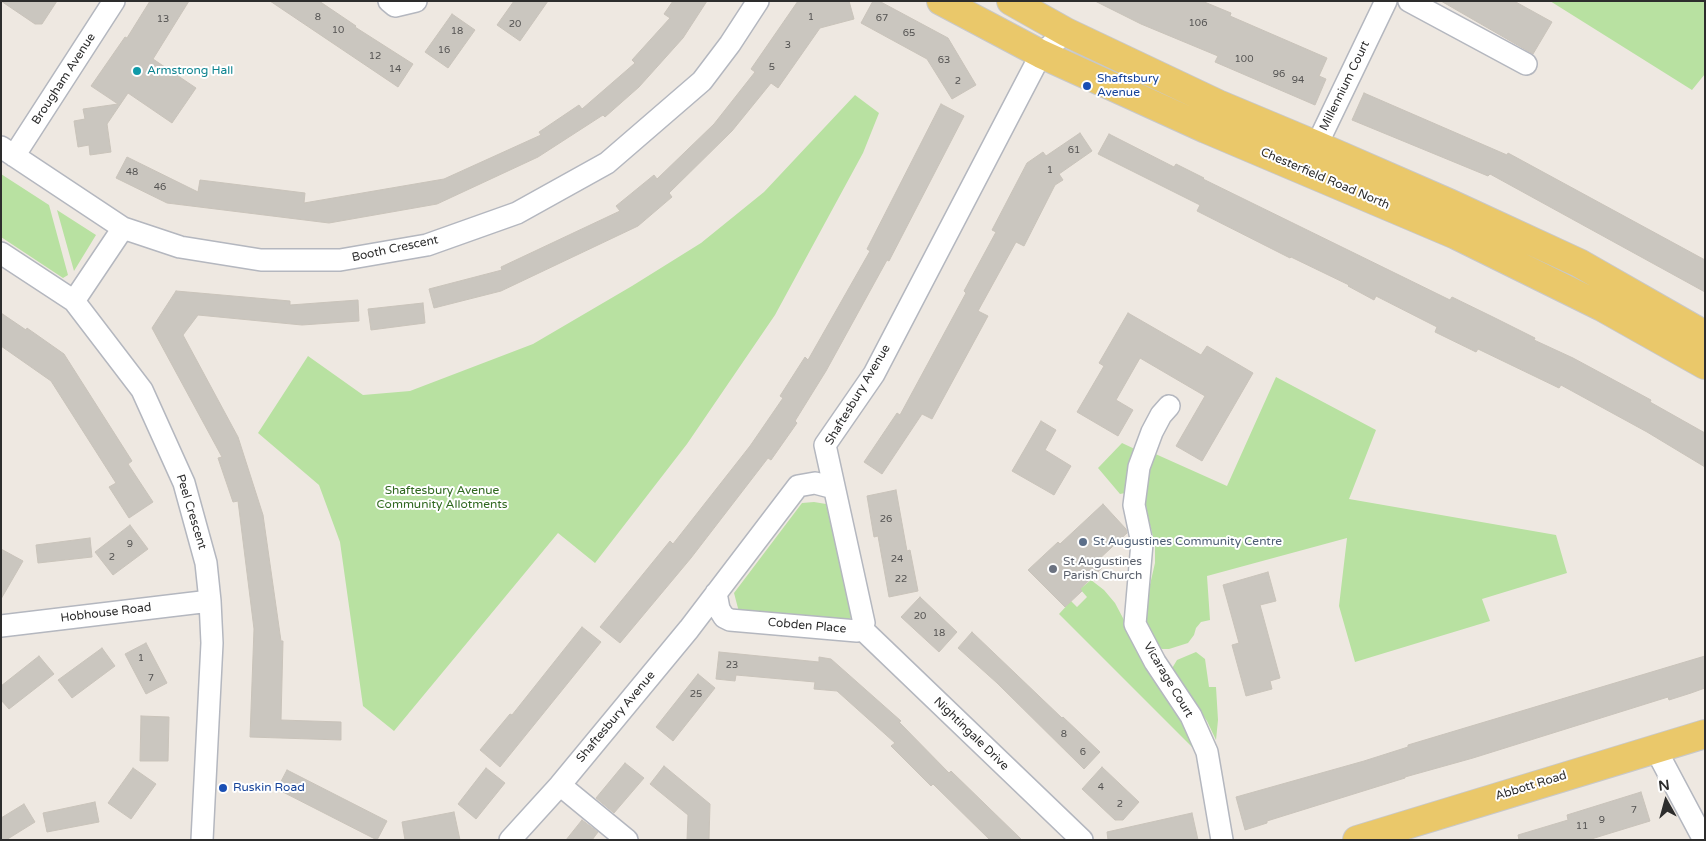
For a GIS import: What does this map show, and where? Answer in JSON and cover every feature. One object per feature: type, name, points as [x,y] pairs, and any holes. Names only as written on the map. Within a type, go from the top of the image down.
[{"type":"main road","name":"Chesterfield Road North","points":[[941,1],[1041,54],[1206,129],[1464,239],[1602,307],[1705,365]]},
{"type":"main road","points":[[1011,1],[1066,32],[1218,104],[1449,203],[1579,263],[1705,335]]},
{"type":"main road","name":"Abbott Road","points":[[1356,840],[1705,734]]},
{"type":"street","name":"Brougham Avenue","points":[[7,152],[114,1]]},
{"type":"street","points":[[389,1],[396,6],[416,1]]},
{"type":"street","name":"Booth Crescent","points":[[7,152],[124,228],[180,247],[261,260],[340,260],[427,245],[517,212],[607,163],[702,81],[730,44],[758,1]]},
{"type":"street","name":"Millennium Court","points":[[1304,170],[1386,1]]},
{"type":"street","points":[[1408,1],[1526,64]]},
{"type":"street","points":[[1041,54],[1066,32]]},
{"type":"street","name":"Shaftesbury Avenue","points":[[510,840],[560,785],[689,629],[798,486],[815,483],[834,488],[825,445],[874,374],[1041,54]]},
{"type":"street","points":[[74,301],[124,228]]},
{"type":"street","name":"Peel Crescent","points":[[1,253],[74,301],[142,390],[184,483],[206,563],[210,601],[212,643],[202,840]]},
{"type":"street","name":"Vicarage Court","points":[[1169,406],[1161,415],[1152,432],[1139,467],[1134,505],[1142,544],[1135,624],[1155,662],[1190,716],[1207,752],[1222,840]]},
{"type":"street","name":"Cobden Place","points":[[716,593],[719,609],[724,617],[730,620],[857,631],[864,624],[834,488]]},
{"type":"street","name":"Hobhouse Road","points":[[1,626],[210,601]]},
{"type":"street","name":"Nightingale Drive","points":[[860,628],[1082,840]]},
{"type":"street","points":[[1655,748],[1704,840]]},
{"type":"street","points":[[560,785],[628,840]]},
{"type":"green space","points":[[1550,1],[1705,1],[1705,74],[1692,90]]},
{"type":"green space","name":"Shaftesbury Avenue Community Allotments","points":[[855,95],[879,113],[863,153],[775,315],[687,444],[595,563],[558,533],[394,731],[363,706],[340,542],[319,485],[258,433],[308,356],[363,395],[410,391],[533,344],[701,243],[764,192]]},
{"type":"green space","points":[[1,174],[49,205],[68,275],[63,278],[1,237]]},
{"type":"green space","points":[[57,210],[96,235],[74,271]]},
{"type":"green space","points":[[1276,377],[1376,430],[1349,499],[1556,535],[1567,573],[1482,599],[1490,621],[1355,662],[1339,606],[1347,538],[1207,576],[1210,620],[1201,622],[1188,643],[1169,649],[1162,649],[1155,645],[1146,620],[1146,602],[1155,563],[1155,544],[1143,490],[1151,452],[1227,486]]},
{"type":"green space","points":[[1122,443],[1139,451],[1125,493],[1120,494],[1098,468]]},
{"type":"green space","points":[[802,503],[826,504],[852,616],[846,623],[739,612],[734,593]]},
{"type":"green space","points":[[1091,580],[1104,590],[1115,603],[1143,656],[1178,708],[1198,753],[1059,614],[1071,601],[1077,607],[1087,597],[1080,589]]},
{"type":"green space","points":[[1196,652],[1205,659],[1209,687],[1216,687],[1218,720],[1216,740],[1207,721],[1171,670],[1177,660]]},
{"type":"building","points":[[1,1],[57,1],[42,24],[35,24]]},
{"type":"building","points":[[150,1],[189,1],[153,59],[196,88],[172,123],[128,93],[107,124],[111,152],[90,155],[89,145],[78,147],[74,121],[85,119],[83,109],[118,104],[91,86],[125,37],[127,38]]},
{"type":"building","points":[[270,1],[319,1],[355,27],[413,64],[398,87]]},
{"type":"building","points":[[514,1],[548,1],[520,41],[497,25]]},
{"type":"building","points":[[673,1],[707,1],[683,38],[639,87],[605,117],[603,115],[538,157],[437,204],[329,223],[167,203],[116,178],[127,157],[198,192],[200,180],[305,193],[304,203],[444,179],[541,135],[539,132],[579,105],[582,109],[635,63],[632,60],[670,18],[664,14]]},
{"type":"building","points":[[798,1],[849,1],[854,19],[820,28],[778,88],[771,83],[732,131],[669,193],[672,197],[638,226],[501,291],[434,308],[429,289],[502,270],[501,267],[620,211],[616,206],[654,175],[657,179],[714,124],[755,72],[751,69]]},
{"type":"building","points":[[873,1],[879,1],[948,38],[976,85],[952,99],[927,59],[861,23]]},
{"type":"building","points":[[1095,1],[1202,1],[1231,13],[1230,16],[1327,58],[1319,76],[1326,79],[1315,105],[1215,62],[1218,56],[1141,24]]},
{"type":"building","points":[[1441,1],[1514,1],[1552,22],[1533,54]]},
{"type":"building","points":[[452,14],[475,30],[448,68],[425,52]]},
{"type":"building","points":[[1364,93],[1507,155],[1508,153],[1705,260],[1705,292],[1490,174],[1488,176],[1352,120]]},
{"type":"building","points":[[941,104],[964,116],[889,261],[887,260],[826,371],[795,421],[797,423],[771,460],[768,458],[691,558],[620,643],[600,627],[670,541],[673,544],[750,446],[783,398],[780,396],[805,357],[808,360],[870,251],[867,249]]},
{"type":"building","points":[[1080,133],[1092,151],[1059,174],[1063,180],[1055,185],[1024,246],[1016,242],[978,311],[988,316],[932,419],[922,414],[882,474],[864,462],[897,413],[900,415],[966,293],[964,291],[996,232],[992,230],[1027,163],[1043,152],[1046,156]]},
{"type":"building","points":[[1109,134],[1174,167],[1176,164],[1450,300],[1452,297],[1493,317],[1651,400],[1650,402],[1705,433],[1705,467],[1647,432],[1561,385],[1559,388],[1478,349],[1476,352],[1435,332],[1437,327],[1376,296],[1374,300],[1349,285],[1290,258],[1197,211],[1200,205],[1098,154]]},
{"type":"building","points":[[176,291],[290,301],[290,305],[358,300],[359,321],[302,325],[198,315],[183,335],[238,437],[263,515],[281,641],[283,641],[281,720],[341,722],[341,740],[250,737],[254,629],[238,501],[233,502],[218,458],[222,457],[152,328]]},
{"type":"building","points":[[423,303],[425,323],[371,330],[368,309]]},
{"type":"building","points":[[1,313],[26,330],[27,328],[64,354],[132,461],[128,464],[153,502],[129,518],[109,487],[116,483],[51,381],[1,346]]},
{"type":"building","points":[[1128,313],[1201,355],[1207,346],[1253,373],[1202,461],[1176,446],[1205,396],[1140,358],[1116,400],[1133,410],[1118,436],[1077,412],[1104,366],[1099,363]]},
{"type":"building","points":[[1041,421],[1056,430],[1045,450],[1071,466],[1054,495],[1012,471]]},
{"type":"building","points":[[896,490],[907,551],[910,550],[918,591],[889,597],[878,536],[874,537],[867,496]]},
{"type":"building","points":[[1103,504],[1126,529],[1127,533],[1096,562],[1102,568],[1080,589],[1082,591],[1065,607],[1028,570],[1058,542],[1060,544]]},
{"type":"building","points":[[130,525],[148,549],[113,575],[95,552]]},
{"type":"building","points":[[90,538],[92,557],[38,563],[36,545]]},
{"type":"building","points":[[1,549],[23,561],[1,599]]},
{"type":"building","points":[[1268,572],[1276,601],[1260,605],[1280,678],[1270,681],[1272,689],[1246,696],[1232,645],[1239,643],[1223,585]]},
{"type":"building","points":[[920,597],[957,632],[939,652],[901,617]]},
{"type":"building","points":[[582,627],[601,642],[500,767],[480,750],[510,714],[512,715]]},
{"type":"building","points":[[972,632],[1100,752],[1084,769],[997,683],[958,648]]},
{"type":"building","points":[[146,643],[167,683],[146,694],[125,654]]},
{"type":"building","points":[[102,648],[115,666],[72,698],[58,680]]},
{"type":"building","points":[[719,652],[819,662],[819,657],[831,659],[901,721],[899,722],[949,773],[951,771],[1022,840],[990,840],[891,746],[895,743],[837,691],[814,689],[815,682],[736,675],[735,681],[716,679]]},
{"type":"building","points":[[39,656],[54,674],[9,709],[1,700],[1,686]]},
{"type":"building","points":[[1705,656],[1705,688],[1669,700],[1668,697],[1473,758],[1405,777],[1267,821],[1267,823],[1245,830],[1236,797],[1364,761],[1408,747],[1408,745]]},
{"type":"building","points":[[698,674],[715,688],[673,741],[656,727]]},
{"type":"building","points":[[141,716],[169,717],[168,761],[140,761]]},
{"type":"building","points":[[625,763],[644,778],[614,813],[596,798]]},
{"type":"building","points":[[664,766],[710,804],[709,840],[687,840],[688,815],[650,784]]},
{"type":"building","points":[[1102,767],[1139,802],[1123,820],[1115,820],[1082,789]]},
{"type":"building","points":[[133,768],[156,784],[131,819],[108,803]]},
{"type":"building","points":[[486,768],[505,783],[476,819],[458,804]]},
{"type":"building","points":[[287,770],[387,821],[377,840],[277,789]]},
{"type":"building","points":[[1641,792],[1650,821],[1588,840],[1519,840],[1518,835],[1568,820],[1567,815]]},
{"type":"building","points":[[95,802],[99,822],[47,832],[43,813]]},
{"type":"building","points":[[24,804],[35,822],[6,840],[1,840],[1,818]]},
{"type":"building","points":[[454,812],[460,840],[405,840],[402,822]]},
{"type":"building","points":[[1192,813],[1198,840],[1108,840],[1107,832]]},
{"type":"building","points":[[582,820],[598,832],[592,840],[566,840]]},
{"type":"place","name":"Armstrong Hall","points":[[137,71]]},
{"type":"place","name":"Shaftsbury Avenue","points":[[1087,86]]},
{"type":"place","name":"St Augustines Community Centre","points":[[1083,542]]},
{"type":"place","name":"St Augustines Parish Church","points":[[1053,569]]},
{"type":"place","name":"Ruskin Road","points":[[223,788]]}]
